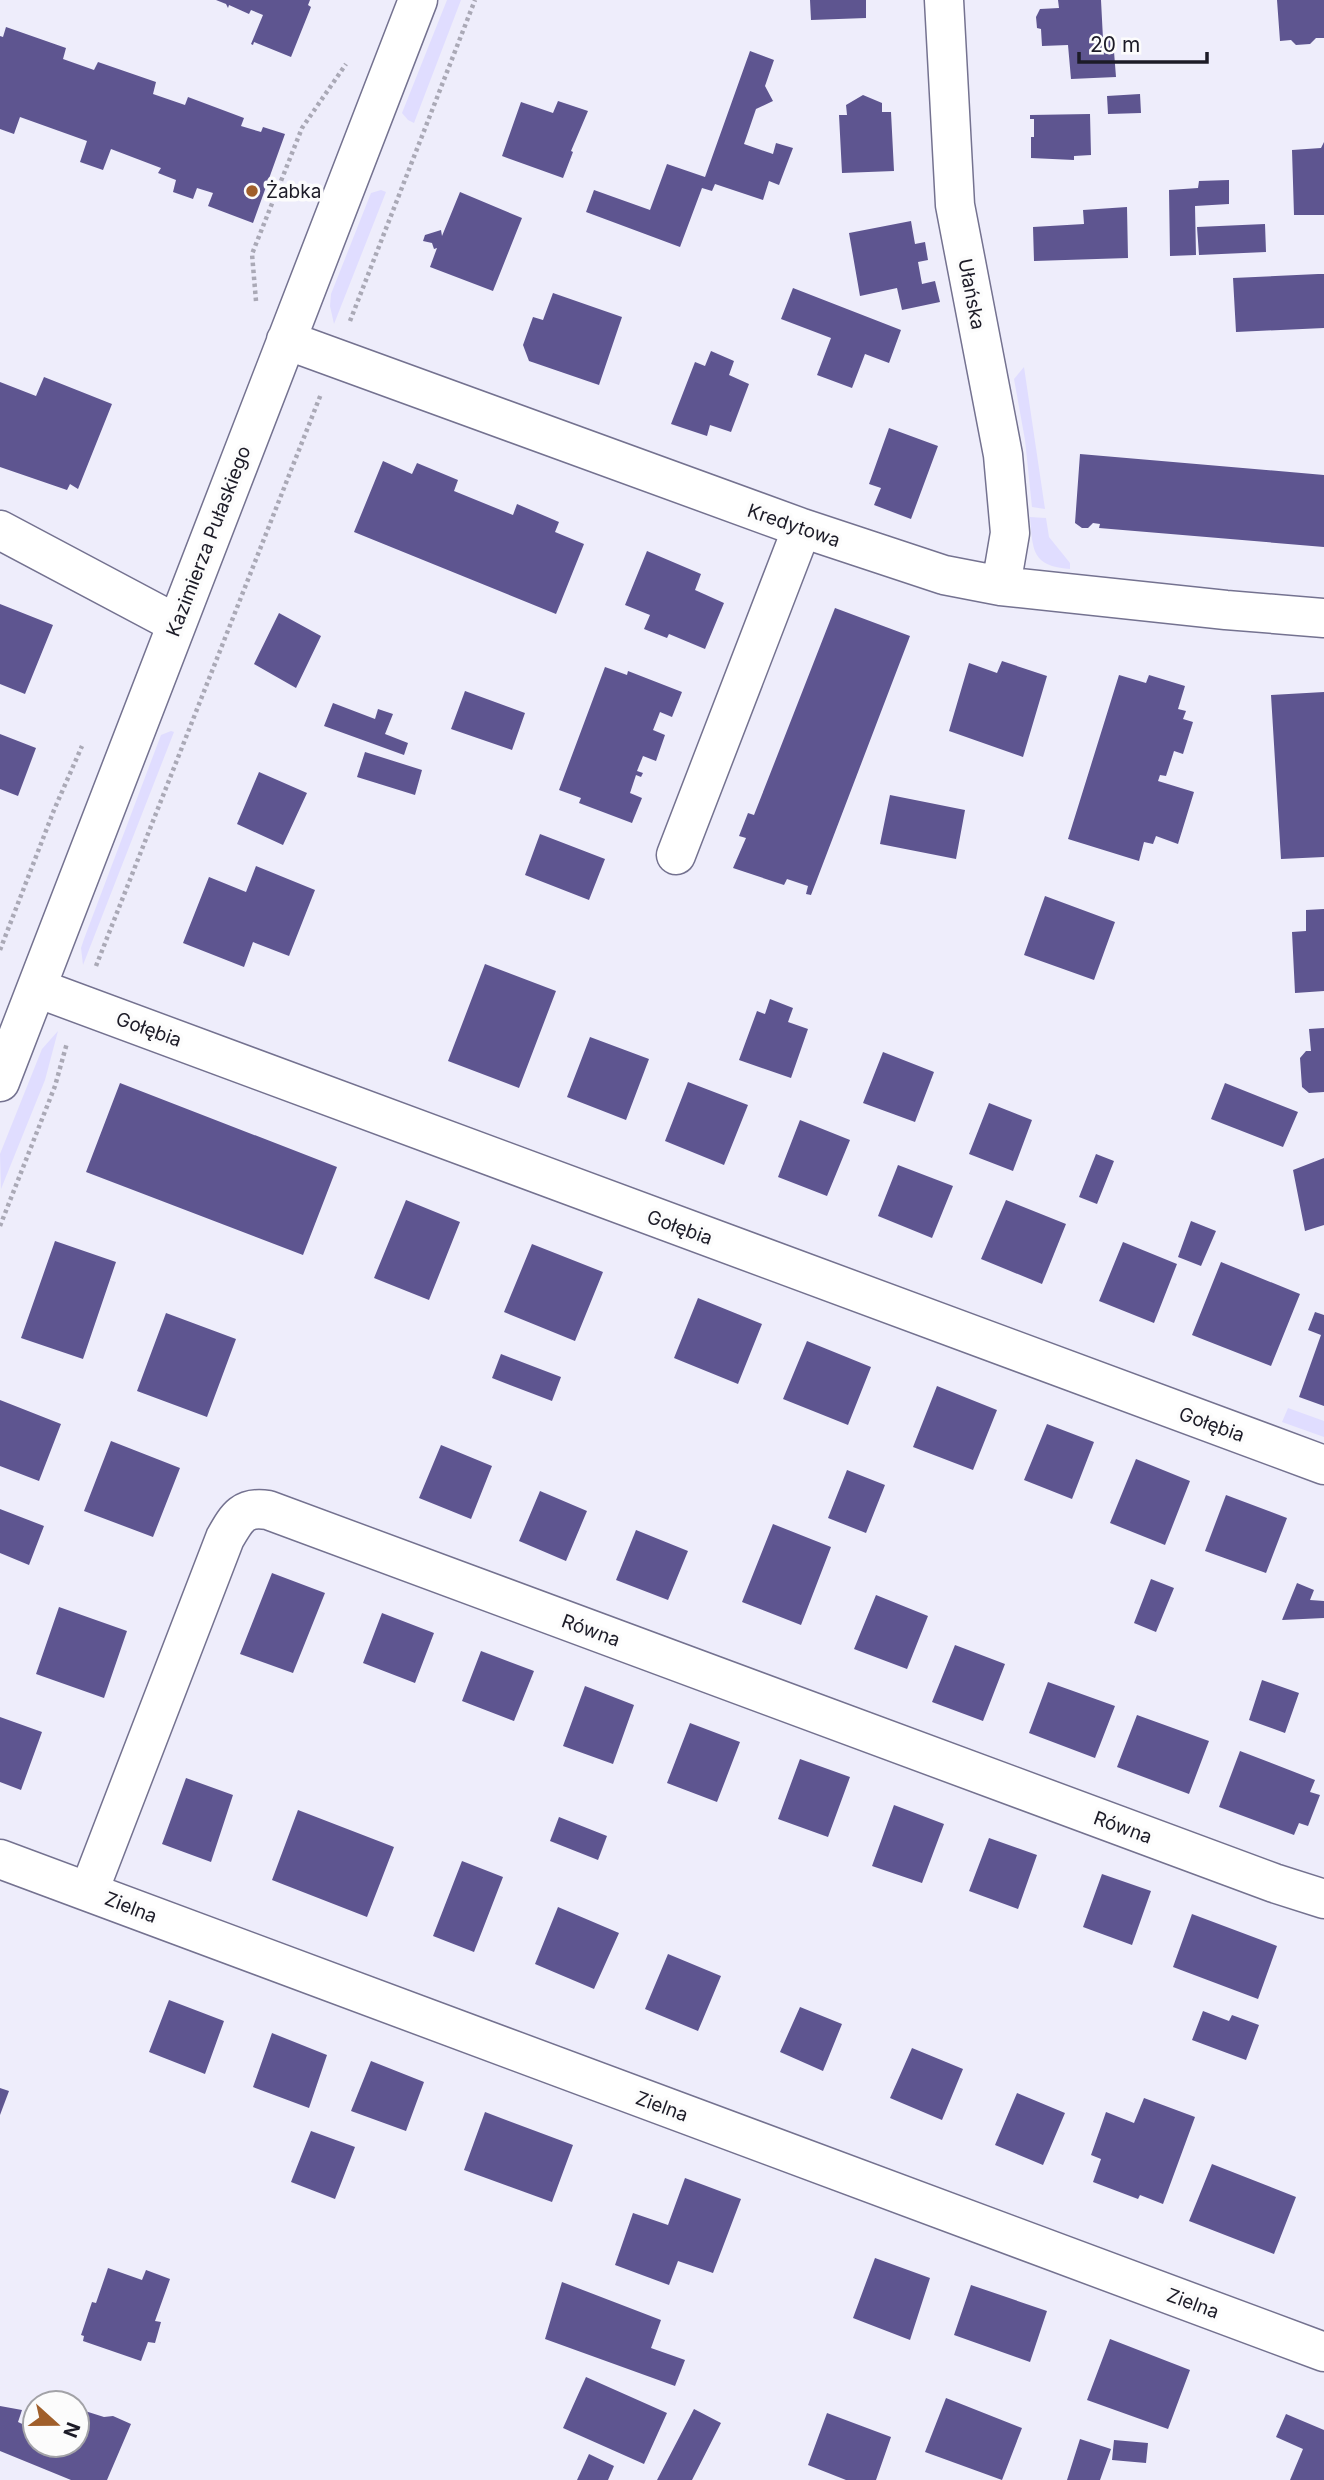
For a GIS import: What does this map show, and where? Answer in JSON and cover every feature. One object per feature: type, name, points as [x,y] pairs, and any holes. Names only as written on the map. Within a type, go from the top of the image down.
[{"type":"street","name":"Kazimierza Pułaskiego","points":[[0,1082],[418,0]]},
{"type":"street","name":"Ułańska","points":[[944,0],[955,205],[1003,455],[1010,533],[1001,586]]},
{"type":"street","name":"Kredytowa","points":[[286,340],[802,528],[944,575],[1001,586],[1324,618]]},
{"type":"street","points":[[676,855],[802,528]]},
{"type":"street","points":[[0,530],[176,623]]},
{"type":"street","name":"Gołębia","points":[[37,988],[1324,1465]]},
{"type":"street","name":"Równa","points":[[89,1891],[225,1538],[245,1511],[257,1508],[281,1514],[1274,1883],[1324,1899]]},
{"type":"street","name":"Zielna","points":[[0,1859],[1324,2352]]},
{"type":"path","points":[[346,331],[475,0]]},
{"type":"path","points":[[257,303],[252,254],[302,128],[348,61]]},
{"type":"path","points":[[92,978],[323,389]]},
{"type":"path","points":[[0,1226],[55,1086],[62,1055],[72,1031]]},
{"type":"shaded area","points":[[447,0],[461,0],[414,123],[402,113]]},
{"type":"shaded area","points":[[381,190],[386,192],[334,324],[330,306],[331,294],[371,193]]},
{"type":"shaded area","points":[[1024,367],[1045,509],[1032,507],[1025,440],[1014,379]]},
{"type":"shaded area","points":[[1030,517],[1046,518],[1049,537],[1070,563],[1070,569],[1048,564],[1036,554]]},
{"type":"shaded area","points":[[174,732],[83,965],[81,948],[84,939],[161,735]]},
{"type":"shaded area","points":[[58,1031],[45,1080],[1,1189],[0,1154],[42,1049]]},
{"type":"shaded area","points":[[1288,1408],[1324,1421],[1324,1437],[1282,1422]]},
{"type":"building","points":[[216,0],[310,0],[308,5],[311,7],[291,57],[254,42],[251,44],[263,15],[251,10],[249,14],[229,5],[228,8],[226,4]]},
{"type":"building","points":[[810,0],[866,0],[866,18],[811,20]]},
{"type":"building","points":[[1058,0],[1101,0],[1103,39],[1113,39],[1116,77],[1071,79],[1068,45],[1042,46],[1041,29],[1037,28],[1036,17],[1040,9],[1059,8]]},
{"type":"building","points":[[1277,0],[1324,0],[1324,38],[1316,38],[1310,44],[1296,45],[1291,40],[1280,41]]},
{"type":"building","points":[[6,27],[66,48],[63,59],[94,70],[98,62],[156,82],[153,94],[185,105],[188,97],[244,118],[241,126],[261,132],[263,127],[285,134],[253,223],[208,206],[213,193],[197,188],[193,199],[173,192],[176,180],[158,173],[161,168],[111,149],[103,170],[80,162],[87,141],[20,117],[14,134],[0,129],[0,36],[3,37]]},
{"type":"building","points":[[750,51],[774,60],[765,86],[773,101],[756,109],[744,144],[773,154],[776,143],[793,148],[779,185],[769,181],[763,200],[715,184],[712,191],[702,188],[680,247],[586,212],[594,190],[650,210],[667,164],[705,177]]},
{"type":"building","points":[[1140,94],[1141,113],[1108,114],[1107,96]]},
{"type":"building","points":[[863,95],[882,103],[882,112],[891,112],[894,171],[842,173],[839,115],[847,115],[846,105]]},
{"type":"building","points":[[558,101],[588,111],[563,178],[502,156],[521,102],[553,113]]},
{"type":"building","points":[[1090,114],[1091,155],[1074,156],[1074,160],[1031,158],[1034,119],[1030,119],[1030,115]]},
{"type":"building","points":[[1324,142],[1324,215],[1294,215],[1292,150],[1321,148]]},
{"type":"building","points":[[1229,180],[1229,204],[1195,206],[1196,255],[1170,256],[1169,190],[1198,188],[1199,181]]},
{"type":"building","points":[[460,192],[522,218],[493,291],[430,267],[437,248],[434,249],[432,243],[423,241],[425,235],[441,230],[442,236]]},
{"type":"building","points":[[1127,207],[1128,258],[1034,261],[1033,227],[1084,224],[1083,210]]},
{"type":"building","points":[[911,221],[915,244],[925,242],[928,260],[918,262],[922,284],[935,281],[940,302],[902,310],[897,288],[860,296],[849,233]]},
{"type":"building","points":[[1265,224],[1266,252],[1199,255],[1197,227]]},
{"type":"building","points":[[1324,274],[1324,328],[1236,332],[1233,278]]},
{"type":"building","points":[[793,288],[901,330],[889,363],[865,354],[852,388],[817,375],[831,338],[781,319]]},
{"type":"building","points":[[553,293],[622,317],[599,385],[529,361],[523,345],[533,317],[543,320]]},
{"type":"building","points":[[711,351],[734,361],[729,375],[749,384],[731,432],[710,425],[707,436],[671,424],[695,362],[705,366]]},
{"type":"building","points":[[44,377],[112,404],[78,489],[70,484],[67,490],[0,467],[0,382],[36,396]]},
{"type":"building","points":[[889,428],[938,446],[911,519],[874,505],[881,488],[869,484]]},
{"type":"building","points":[[1080,454],[1324,475],[1324,547],[1099,528],[1100,524],[1093,523],[1088,528],[1082,528],[1075,523]]},
{"type":"building","points":[[383,461],[412,474],[417,463],[458,480],[454,491],[513,515],[517,504],[559,522],[555,532],[584,544],[556,614],[354,532]]},
{"type":"building","points":[[647,551],[701,574],[695,590],[724,603],[705,649],[669,634],[667,638],[644,629],[650,615],[625,605]]},
{"type":"building","points":[[0,604],[53,625],[25,694],[0,684]]},
{"type":"building","points":[[835,608],[910,636],[811,895],[806,894],[808,886],[787,879],[784,885],[733,868],[746,838],[739,836],[748,813],[754,815]]},
{"type":"building","points":[[279,613],[321,636],[296,688],[254,664]]},
{"type":"building","points":[[1002,661],[1047,676],[1023,757],[949,731],[969,663],[997,673]]},
{"type":"building","points":[[605,667],[627,675],[628,671],[682,692],[672,717],[660,712],[653,730],[665,735],[656,761],[643,756],[637,771],[643,773],[641,777],[636,775],[630,793],[642,798],[632,823],[579,803],[581,798],[559,790]]},
{"type":"building","points":[[1119,675],[1146,683],[1149,675],[1185,686],[1178,709],[1186,711],[1183,719],[1193,722],[1183,754],[1174,751],[1166,776],[1160,775],[1158,781],[1194,792],[1178,844],[1156,836],[1153,844],[1144,842],[1139,861],[1068,839]]},
{"type":"building","points":[[465,691],[525,713],[512,750],[451,729]]},
{"type":"building","points":[[1324,692],[1324,857],[1281,859],[1271,695]]},
{"type":"building","points":[[333,703],[375,719],[378,709],[393,714],[385,734],[408,743],[404,755],[324,726]]},
{"type":"building","points":[[0,734],[36,748],[18,796],[0,789]]},
{"type":"building","points":[[365,752],[422,770],[415,795],[357,777]]},
{"type":"building","points":[[259,772],[307,793],[283,845],[237,824]]},
{"type":"building","points":[[890,795],[965,810],[956,859],[880,844]]},
{"type":"building","points":[[540,834],[605,859],[589,900],[525,875]]},
{"type":"building","points":[[256,866],[315,890],[289,956],[253,942],[244,967],[183,943],[209,877],[246,892]]},
{"type":"building","points":[[1045,896],[1115,922],[1094,980],[1024,955]]},
{"type":"building","points":[[1324,909],[1324,991],[1295,993],[1292,932],[1306,931],[1306,910]]},
{"type":"building","points":[[485,964],[556,991],[519,1088],[448,1061]]},
{"type":"building","points":[[770,999],[793,1008],[788,1022],[808,1029],[791,1078],[739,1060],[757,1011],[765,1014]]},
{"type":"building","points":[[1324,1028],[1324,1092],[1309,1093],[1302,1087],[1300,1058],[1306,1051],[1311,1051],[1309,1029]]},
{"type":"building","points":[[590,1037],[649,1059],[626,1120],[567,1097]]},
{"type":"building","points":[[883,1052],[934,1072],[915,1122],[863,1103]]},
{"type":"building","points":[[688,1082],[748,1105],[724,1165],[665,1141]]},
{"type":"building","points":[[120,1083],[337,1167],[303,1255],[86,1172]]},
{"type":"building","points":[[1225,1083],[1298,1112],[1283,1147],[1211,1119]]},
{"type":"building","points":[[989,1103],[1032,1120],[1013,1171],[969,1154]]},
{"type":"building","points":[[800,1120],[850,1140],[827,1196],[778,1177]]},
{"type":"building","points":[[1096,1154],[1114,1161],[1097,1204],[1079,1197]]},
{"type":"building","points":[[1324,1158],[1324,1225],[1305,1231],[1293,1170]]},
{"type":"building","points":[[898,1165],[953,1186],[932,1238],[878,1216]]},
{"type":"building","points":[[406,1200],[460,1222],[429,1300],[374,1278]]},
{"type":"building","points":[[1006,1200],[1066,1224],[1042,1284],[981,1259]]},
{"type":"building","points":[[1191,1221],[1216,1231],[1201,1266],[1178,1257]]},
{"type":"building","points":[[55,1241],[116,1262],[83,1359],[21,1338]]},
{"type":"building","points":[[1123,1242],[1177,1264],[1154,1323],[1099,1301]]},
{"type":"building","points":[[532,1244],[603,1272],[575,1341],[504,1312]]},
{"type":"building","points":[[1221,1262],[1300,1294],[1271,1366],[1192,1335]]},
{"type":"building","points":[[698,1298],[762,1324],[738,1384],[674,1358]]},
{"type":"building","points":[[1315,1312],[1324,1315],[1324,1406],[1299,1397],[1321,1335],[1308,1330]]},
{"type":"building","points":[[166,1313],[236,1339],[207,1417],[137,1391]]},
{"type":"building","points":[[807,1341],[871,1367],[848,1425],[783,1399]]},
{"type":"building","points":[[501,1354],[561,1377],[552,1401],[492,1378]]},
{"type":"building","points":[[937,1386],[997,1410],[973,1470],[913,1447]]},
{"type":"building","points":[[0,1400],[61,1424],[39,1481],[0,1466]]},
{"type":"building","points":[[1047,1424],[1094,1442],[1072,1499],[1024,1480]]},
{"type":"building","points":[[111,1441],[180,1468],[153,1537],[84,1511]]},
{"type":"building","points":[[441,1445],[492,1466],[471,1519],[419,1498]]},
{"type":"building","points":[[1136,1459],[1190,1481],[1165,1545],[1110,1523]]},
{"type":"building","points":[[847,1470],[885,1485],[866,1533],[828,1518]]},
{"type":"building","points":[[540,1491],[587,1511],[566,1561],[519,1541]]},
{"type":"building","points":[[1226,1495],[1287,1518],[1266,1573],[1205,1551]]},
{"type":"building","points":[[0,1509],[44,1526],[29,1565],[0,1553]]},
{"type":"building","points":[[773,1524],[831,1547],[801,1625],[742,1602]]},
{"type":"building","points":[[636,1530],[688,1551],[668,1600],[616,1580]]},
{"type":"building","points":[[272,1573],[325,1593],[293,1673],[240,1654]]},
{"type":"building","points":[[1151,1579],[1174,1588],[1156,1632],[1134,1623]]},
{"type":"building","points":[[1297,1583],[1314,1590],[1310,1600],[1324,1601],[1324,1618],[1282,1620]]},
{"type":"building","points":[[876,1595],[928,1616],[907,1669],[854,1649]]},
{"type":"building","points":[[59,1607],[127,1631],[104,1698],[36,1674]]},
{"type":"building","points":[[382,1613],[434,1633],[415,1683],[363,1663]]},
{"type":"building","points":[[955,1645],[1005,1664],[983,1721],[932,1702]]},
{"type":"building","points":[[481,1651],[534,1671],[514,1721],[462,1701]]},
{"type":"building","points":[[1262,1680],[1299,1693],[1285,1733],[1249,1720]]},
{"type":"building","points":[[1048,1682],[1115,1706],[1095,1758],[1029,1733]]},
{"type":"building","points":[[585,1686],[634,1705],[613,1764],[563,1746]]},
{"type":"building","points":[[1137,1715],[1209,1741],[1189,1794],[1117,1767]]},
{"type":"building","points":[[0,1717],[42,1732],[21,1790],[0,1782]]},
{"type":"building","points":[[690,1723],[740,1742],[717,1802],[667,1783]]},
{"type":"building","points":[[1240,1751],[1315,1780],[1310,1792],[1320,1795],[1308,1826],[1299,1823],[1294,1835],[1219,1807]]},
{"type":"building","points":[[800,1759],[850,1777],[828,1837],[778,1819]]},
{"type":"building","points":[[186,1778],[233,1795],[211,1862],[162,1844]]},
{"type":"building","points":[[894,1805],[944,1824],[922,1883],[872,1866]]},
{"type":"building","points":[[298,1810],[394,1847],[367,1917],[272,1880]]},
{"type":"building","points":[[559,1817],[607,1836],[598,1860],[550,1841]]},
{"type":"building","points":[[989,1838],[1037,1855],[1018,1909],[969,1891]]},
{"type":"building","points":[[462,1861],[503,1877],[474,1952],[433,1936]]},
{"type":"building","points":[[1102,1874],[1151,1891],[1132,1945],[1083,1927]]},
{"type":"building","points":[[558,1907],[619,1933],[594,1989],[535,1964]]},
{"type":"building","points":[[1192,1914],[1277,1946],[1258,1999],[1173,1967]]},
{"type":"building","points":[[668,1954],[721,1976],[698,2031],[645,2009]]},
{"type":"building","points":[[169,2000],[224,2021],[205,2074],[149,2052]]},
{"type":"building","points":[[800,2007],[842,2024],[823,2071],[780,2052]]},
{"type":"building","points":[[1203,2011],[1229,2021],[1232,2015],[1259,2025],[1246,2060],[1192,2040]]},
{"type":"building","points":[[272,2033],[327,2055],[309,2108],[253,2087]]},
{"type":"building","points":[[912,2048],[963,2069],[942,2120],[890,2098]]},
{"type":"building","points":[[371,2061],[424,2082],[406,2131],[351,2111]]},
{"type":"building","points":[[0,2088],[9,2091],[0,2115]]},
{"type":"building","points":[[1017,2093],[1065,2113],[1043,2165],[995,2145]]},
{"type":"building","points":[[1144,2098],[1195,2117],[1163,2204],[1140,2195],[1138,2199],[1093,2182],[1101,2159],[1091,2155],[1106,2112],[1134,2123]]},
{"type":"building","points":[[485,2112],[573,2145],[552,2202],[464,2170]]},
{"type":"building","points":[[311,2131],[355,2147],[335,2199],[291,2182]]},
{"type":"building","points":[[1212,2164],[1296,2197],[1274,2254],[1189,2221]]},
{"type":"building","points":[[685,2178],[741,2199],[713,2273],[678,2261],[669,2285],[615,2265],[633,2213],[668,2225]]},
{"type":"building","points":[[875,2258],[930,2278],[910,2340],[853,2318]]},
{"type":"building","points":[[108,2268],[142,2280],[146,2270],[170,2279],[155,2321],[161,2322],[155,2343],[148,2342],[141,2361],[83,2341],[84,2336],[81,2335],[92,2302],[96,2303]]},
{"type":"building","points":[[562,2282],[661,2320],[651,2348],[685,2360],[675,2386],[545,2339]]},
{"type":"building","points":[[971,2285],[1047,2311],[1030,2362],[954,2335]]},
{"type":"building","points":[[1110,2339],[1190,2370],[1168,2429],[1087,2400]]},
{"type":"building","points":[[586,2377],[667,2413],[644,2464],[563,2428]]},
{"type":"building","points":[[946,2398],[1022,2428],[1002,2480],[925,2452]]},
{"type":"building","points":[[0,2406],[21,2410],[18,2422],[21,2423],[21,2459],[91,2459],[91,2413],[104,2417],[113,2416],[131,2424],[107,2480],[71,2480],[0,2451]]},
{"type":"building","points":[[694,2409],[721,2423],[692,2480],[657,2480]]},
{"type":"building","points":[[827,2413],[891,2437],[876,2480],[846,2480],[808,2465]]},
{"type":"building","points":[[1286,2414],[1324,2430],[1324,2480],[1290,2480],[1303,2449],[1276,2437]]},
{"type":"building","points":[[1080,2439],[1111,2449],[1100,2480],[1067,2480]]},
{"type":"building","points":[[1114,2440],[1148,2443],[1146,2463],[1112,2460]]},
{"type":"building","points":[[589,2454],[614,2466],[608,2480],[577,2480]]},
{"type":"place","name":"Żabka","points":[[252,191]]}]
